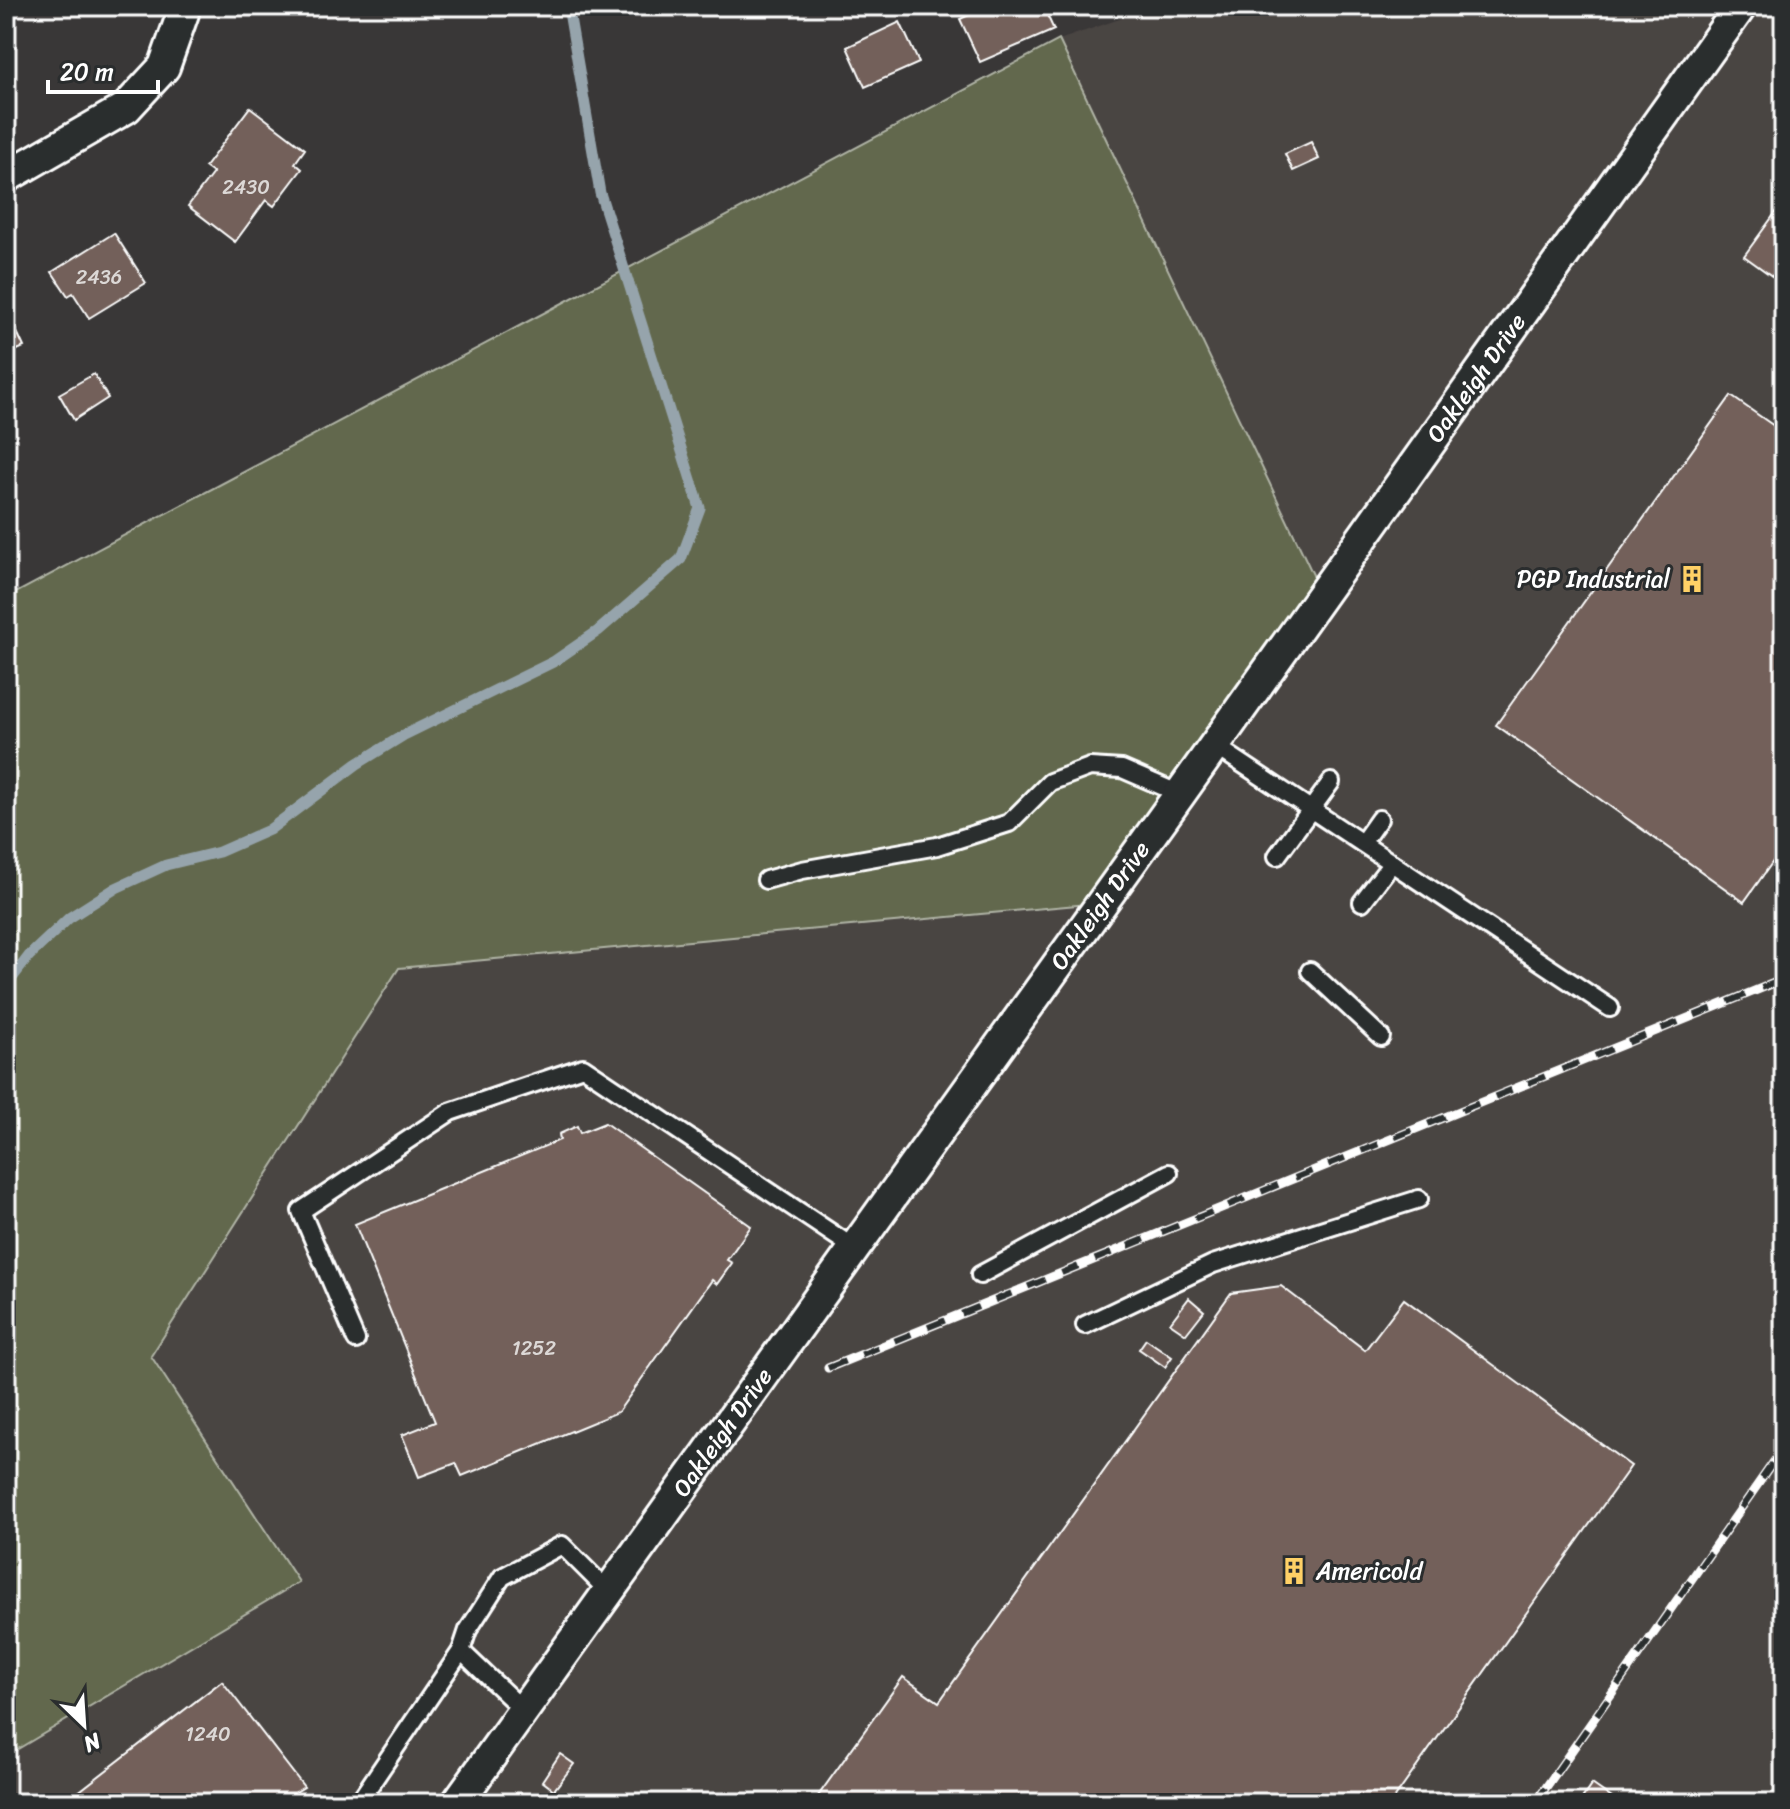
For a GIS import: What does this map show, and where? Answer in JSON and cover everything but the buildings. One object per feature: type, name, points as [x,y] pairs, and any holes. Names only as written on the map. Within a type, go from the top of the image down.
[{"type":"street","points":[[6,177],[126,108],[164,67],[183,6]]},
{"type":"street","name":"Oakleigh Drive","points":[[457,1803],[1741,6]]},
{"type":"lane","points":[[1214,745],[1610,1008]]},
{"type":"lane","points":[[766,880],[802,870],[937,846],[1009,823],[1050,782],[1090,767],[1122,769],[1180,794]]},
{"type":"lane","points":[[1277,856],[1331,782]]},
{"type":"lane","points":[[1362,843],[1379,819]]},
{"type":"lane","points":[[1362,902],[1392,863]]},
{"type":"lane","points":[[1310,971],[1381,1037]]},
{"type":"lane","points":[[356,1340],[301,1211],[450,1112],[583,1067],[854,1248]]},
{"type":"lane","points":[[980,1275],[1169,1173]]},
{"type":"lane","points":[[1085,1325],[1213,1264],[1419,1199]]},
{"type":"lane","points":[[358,1803],[461,1651],[468,1630],[502,1577],[562,1545],[608,1591]]},
{"type":"lane","points":[[461,1651],[523,1710]]},
{"type":"shaded area","points":[[1157,6],[1784,6],[1784,1803],[6,1803],[6,1756],[299,1582],[151,1356],[399,968],[1078,905],[1316,581],[1059,40]]},
{"type":"green space","points":[[1059,40],[1316,581],[1120,901],[399,968],[151,1356],[299,1582],[6,1756],[6,598]]},
{"type":"waterway","points":[[6,986],[29,956],[69,918],[116,888],[166,865],[219,852],[269,830],[357,764],[404,735],[553,662],[598,631],[681,559],[700,508],[600,193],[568,6]]},
{"type":"railway","points":[[828,1368],[1784,979]]},
{"type":"railway","points":[[1535,1803],[1784,1447]]},
{"type":"place","name":"PGP Industrial","points":[[1692,579]]},
{"type":"place","name":"Americold","points":[[1294,1571]]}]
